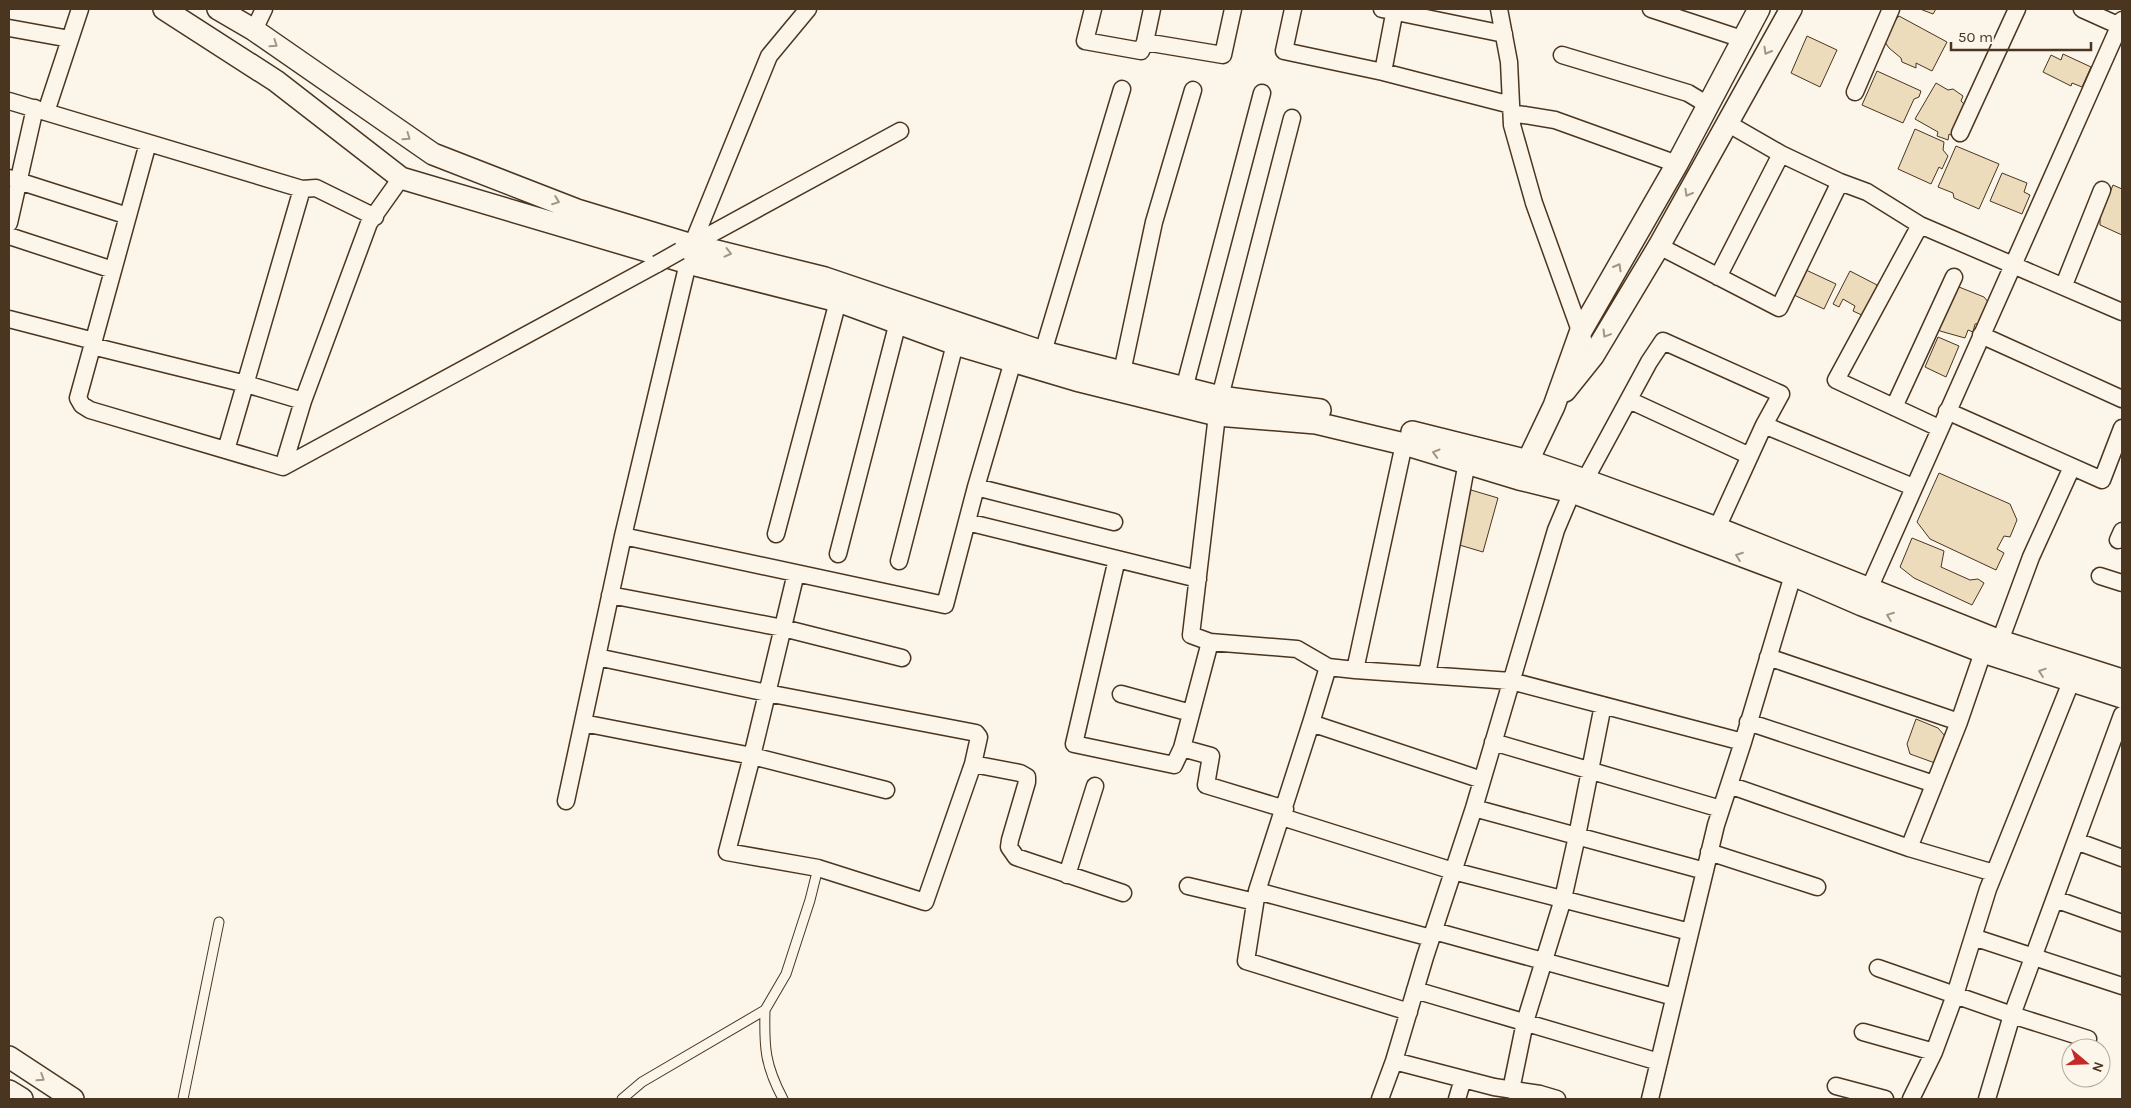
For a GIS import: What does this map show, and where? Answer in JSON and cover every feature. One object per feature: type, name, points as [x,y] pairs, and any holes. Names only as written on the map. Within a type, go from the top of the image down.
[{"type":"street","points":[[9,223],[14,180],[80,9]]},
{"type":"street","points":[[164,9],[276,81],[401,178],[687,253],[838,301],[955,344],[1076,380],[1316,423],[1404,444],[1467,462],[1524,470]]},
{"type":"street","points":[[218,9],[254,30],[433,154],[687,253],[824,278],[1043,352],[1184,389],[1219,406],[1329,412],[1717,528],[1865,597],[1991,646],[2071,682],[2122,697]]},
{"type":"street","points":[[254,30],[264,9]]},
{"type":"street","points":[[566,800],[687,253],[770,56],[808,9]]},
{"type":"street","points":[[1092,9],[1085,41],[1141,51],[1145,42],[1152,9]]},
{"type":"street","points":[[1145,42],[1223,55],[1233,9]]},
{"type":"street","points":[[1292,9],[1284,51],[1383,72],[1555,120],[1677,164]]},
{"type":"street","points":[[1499,9],[1509,62],[1512,125],[1534,203],[1580,333],[1593,356]]},
{"type":"street","points":[[1651,9],[1742,39]]},
{"type":"street","points":[[1524,470],[1554,406],[1580,333],[1677,164],[1758,9]]},
{"type":"street","points":[[1554,406],[1593,356],[1659,246],[1791,9]]},
{"type":"street","points":[[1855,92],[1891,9]]},
{"type":"street","points":[[1960,133],[2017,9]]},
{"type":"street","points":[[1865,597],[2121,24],[2082,9]]},
{"type":"street","points":[[1383,72],[1390,10],[1504,34]]},
{"type":"street","points":[[9,28],[70,39]]},
{"type":"street","points":[[1562,54],[1688,93],[1708,106]]},
{"type":"street","points":[[1043,352],[1122,89]]},
{"type":"street","points":[[1122,372],[1154,222],[1193,90]]},
{"type":"street","points":[[1184,389],[1262,93]]},
{"type":"street","points":[[9,100],[302,190],[316,188],[375,217]]},
{"type":"street","points":[[1292,118],[1219,406],[1191,635],[1210,642],[1297,649],[1328,668],[1511,682],[1743,742]]},
{"type":"street","points":[[1726,123],[1780,154],[1840,182],[1867,192],[1920,225],[2013,263],[2122,312]]},
{"type":"street","points":[[148,142],[78,398],[82,405],[90,410],[283,467],[657,264],[687,253],[900,131]]},
{"type":"street","points":[[1718,277],[1780,154]]},
{"type":"street","points":[[283,467],[303,401],[368,223],[375,217],[401,178]]},
{"type":"street","points":[[14,180],[128,216]]},
{"type":"street","points":[[1659,246],[1779,308],[1840,182]]},
{"type":"street","points":[[226,450],[302,190]]},
{"type":"street","points":[[2064,285],[2102,190]]},
{"type":"street","points":[[1920,225],[1836,380],[1940,428]]},
{"type":"street","points":[[9,236],[113,270]]},
{"type":"street","points":[[1894,407],[1954,277]]},
{"type":"street","points":[[776,534],[838,301]]},
{"type":"street","points":[[9,319],[303,401]]},
{"type":"street","points":[[838,554],[898,322]]},
{"type":"street","points":[[1981,335],[2122,399]]},
{"type":"street","points":[[1380,1099],[1394,1062],[1474,808],[1556,530],[1578,486],[1663,341],[1780,394],[1717,528]]},
{"type":"street","points":[[899,561],[955,344]]},
{"type":"street","points":[[623,536],[945,604],[976,487],[1013,362]]},
{"type":"street","points":[[1629,400],[1750,456]]},
{"type":"street","points":[[1947,411],[2102,480],[2122,428]]},
{"type":"street","points":[[1764,425],[1913,487]]},
{"type":"street","points":[[1354,670],[1404,444]]},
{"type":"street","points":[[1426,676],[1467,462]]},
{"type":"street","points":[[1908,848],[1991,646],[2072,467]]},
{"type":"street","points":[[1578,486],[1793,576],[1865,597]]},
{"type":"street","points":[[976,487],[1114,522]]},
{"type":"street","points":[[967,522],[1198,579]]},
{"type":"street","points":[[1117,559],[1074,744],[1174,765],[1182,748],[1210,642]]},
{"type":"street","points":[[597,657],[767,693],[976,733],[979,737],[979,743],[973,764],[925,902],[818,868],[726,852],[752,756],[767,693],[783,628],[796,573]]},
{"type":"street","points":[[1650,1099],[1709,852],[1793,576]]},
{"type":"street","points":[[2100,576],[2122,583]]},
{"type":"street","points":[[610,595],[783,628],[902,658]]},
{"type":"street","points":[[1991,646],[2122,680]]},
{"type":"street","points":[[1768,657],[1959,722]]},
{"type":"street","points":[[1328,668],[1256,896],[1246,961],[1409,1012]]},
{"type":"street","points":[[1911,1099],[1934,1052],[1955,995],[1994,873],[2071,682]]},
{"type":"street","points":[[1121,694],[1191,713]]},
{"type":"street","points":[[1511,1090],[1525,1022],[1545,961],[1562,899],[1577,836],[1603,705]]},
{"type":"street","points":[[1987,1099],[2012,1015],[2122,715]]},
{"type":"street","points":[[583,722],[752,756],[886,790]]},
{"type":"street","points":[[1748,722],[1934,784]]},
{"type":"street","points":[[1311,723],[1482,780]]},
{"type":"street","points":[[1493,742],[1721,810]]},
{"type":"street","points":[[1182,748],[1211,756],[1206,785],[1283,813],[1453,871],[1690,932]]},
{"type":"street","points":[[973,764],[1020,773],[1027,777],[1009,847],[1012,853],[1021,860],[1123,893]]},
{"type":"street","points":[[1729,785],[1908,848],[1994,873]]},
{"type":"street","points":[[1067,875],[1096,786]]},
{"type":"street","points":[[1474,808],[1705,871]]},
{"type":"street","points":[[2076,841],[2122,858]]},
{"type":"street","points":[[1709,852],[1817,887]]},
{"type":"street","points":[[1188,886],[1256,896],[1433,935],[1545,961],[1674,997]]},
{"type":"street","points":[[2055,899],[2122,923]]},
{"type":"street","points":[[1973,938],[2034,956],[2122,986]]},
{"type":"street","points":[[1878,968],[2012,1015],[2085,1038]]},
{"type":"street","points":[[1416,990],[1659,1062]]},
{"type":"street","points":[[1863,1032],[1934,1052]]},
{"type":"street","points":[[9,1057],[73,1099]]},
{"type":"street","points":[[1394,1062],[1557,1099]]},
{"type":"street","points":[[1457,1099],[1463,1079]]},
{"type":"street","points":[[1836,1086],[1885,1099]]},
{"type":"street","points":[[9,1091],[22,1099]]},
{"type":"lane","points":[[783,1099],[770,1075],[764,1043],[765,1010],[786,974],[810,900],[818,868]]},
{"type":"lane","points":[[183,1099],[219,922]]},
{"type":"lane","points":[[622,1099],[642,1082],[765,1010]]},
{"type":"building","points":[[1920,9],[1936,9],[1933,14]]},
{"type":"building","points":[[1899,16],[1947,42],[1932,71],[1916,63],[1916,68],[1902,62],[1901,58],[1889,48],[1881,36]]},
{"type":"building","points":[[1807,36],[1837,50],[1820,87],[1791,73]]},
{"type":"building","points":[[2063,54],[2091,67],[2082,87],[2072,83],[2071,86],[2043,72],[2051,55],[2061,60]]},
{"type":"building","points":[[1877,71],[1921,91],[1919,97],[1914,99],[1903,123],[1862,105]]},
{"type":"building","points":[[1936,83],[1948,90],[1953,89],[1963,96],[1961,101],[1967,107],[1955,137],[1949,134],[1948,140],[1937,136],[1938,132],[1915,119]]},
{"type":"building","points":[[1915,129],[1944,142],[1943,150],[1948,156],[1942,169],[1939,167],[1931,184],[1898,169]]},
{"type":"building","points":[[1956,146],[1999,164],[1979,209],[1954,198],[1953,193],[1938,187]]},
{"type":"building","points":[[2002,173],[2027,183],[2024,192],[2030,195],[2022,214],[1990,201]]},
{"type":"building","points":[[2113,185],[2122,189],[2122,235],[2100,225],[2100,217]]},
{"type":"building","points":[[1806,270],[1836,284],[1824,309],[1794,295]]},
{"type":"building","points":[[1850,271],[1877,285],[1877,295],[1866,317],[1853,311],[1855,306],[1843,299],[1839,307],[1833,304]]},
{"type":"building","points":[[1954,285],[1984,297],[1989,303],[1980,323],[1975,324],[1973,332],[1968,330],[1965,338],[1940,331],[1937,326]]},
{"type":"building","points":[[1938,337],[1959,346],[1946,377],[1925,367]]},
{"type":"building","points":[[1939,473],[2010,504],[2017,520],[2010,537],[2004,536],[1997,549],[2004,553],[1996,570],[1930,539],[1917,522]]},
{"type":"building","points":[[1471,490],[1498,498],[1483,552],[1456,544]]},
{"type":"building","points":[[1912,538],[1944,551],[1941,567],[1970,580],[1978,579],[1984,583],[1972,605],[1914,578],[1900,567]]},
{"type":"building","points":[[1916,719],[1938,728],[1945,736],[1935,763],[1910,754],[1907,744]]}]
